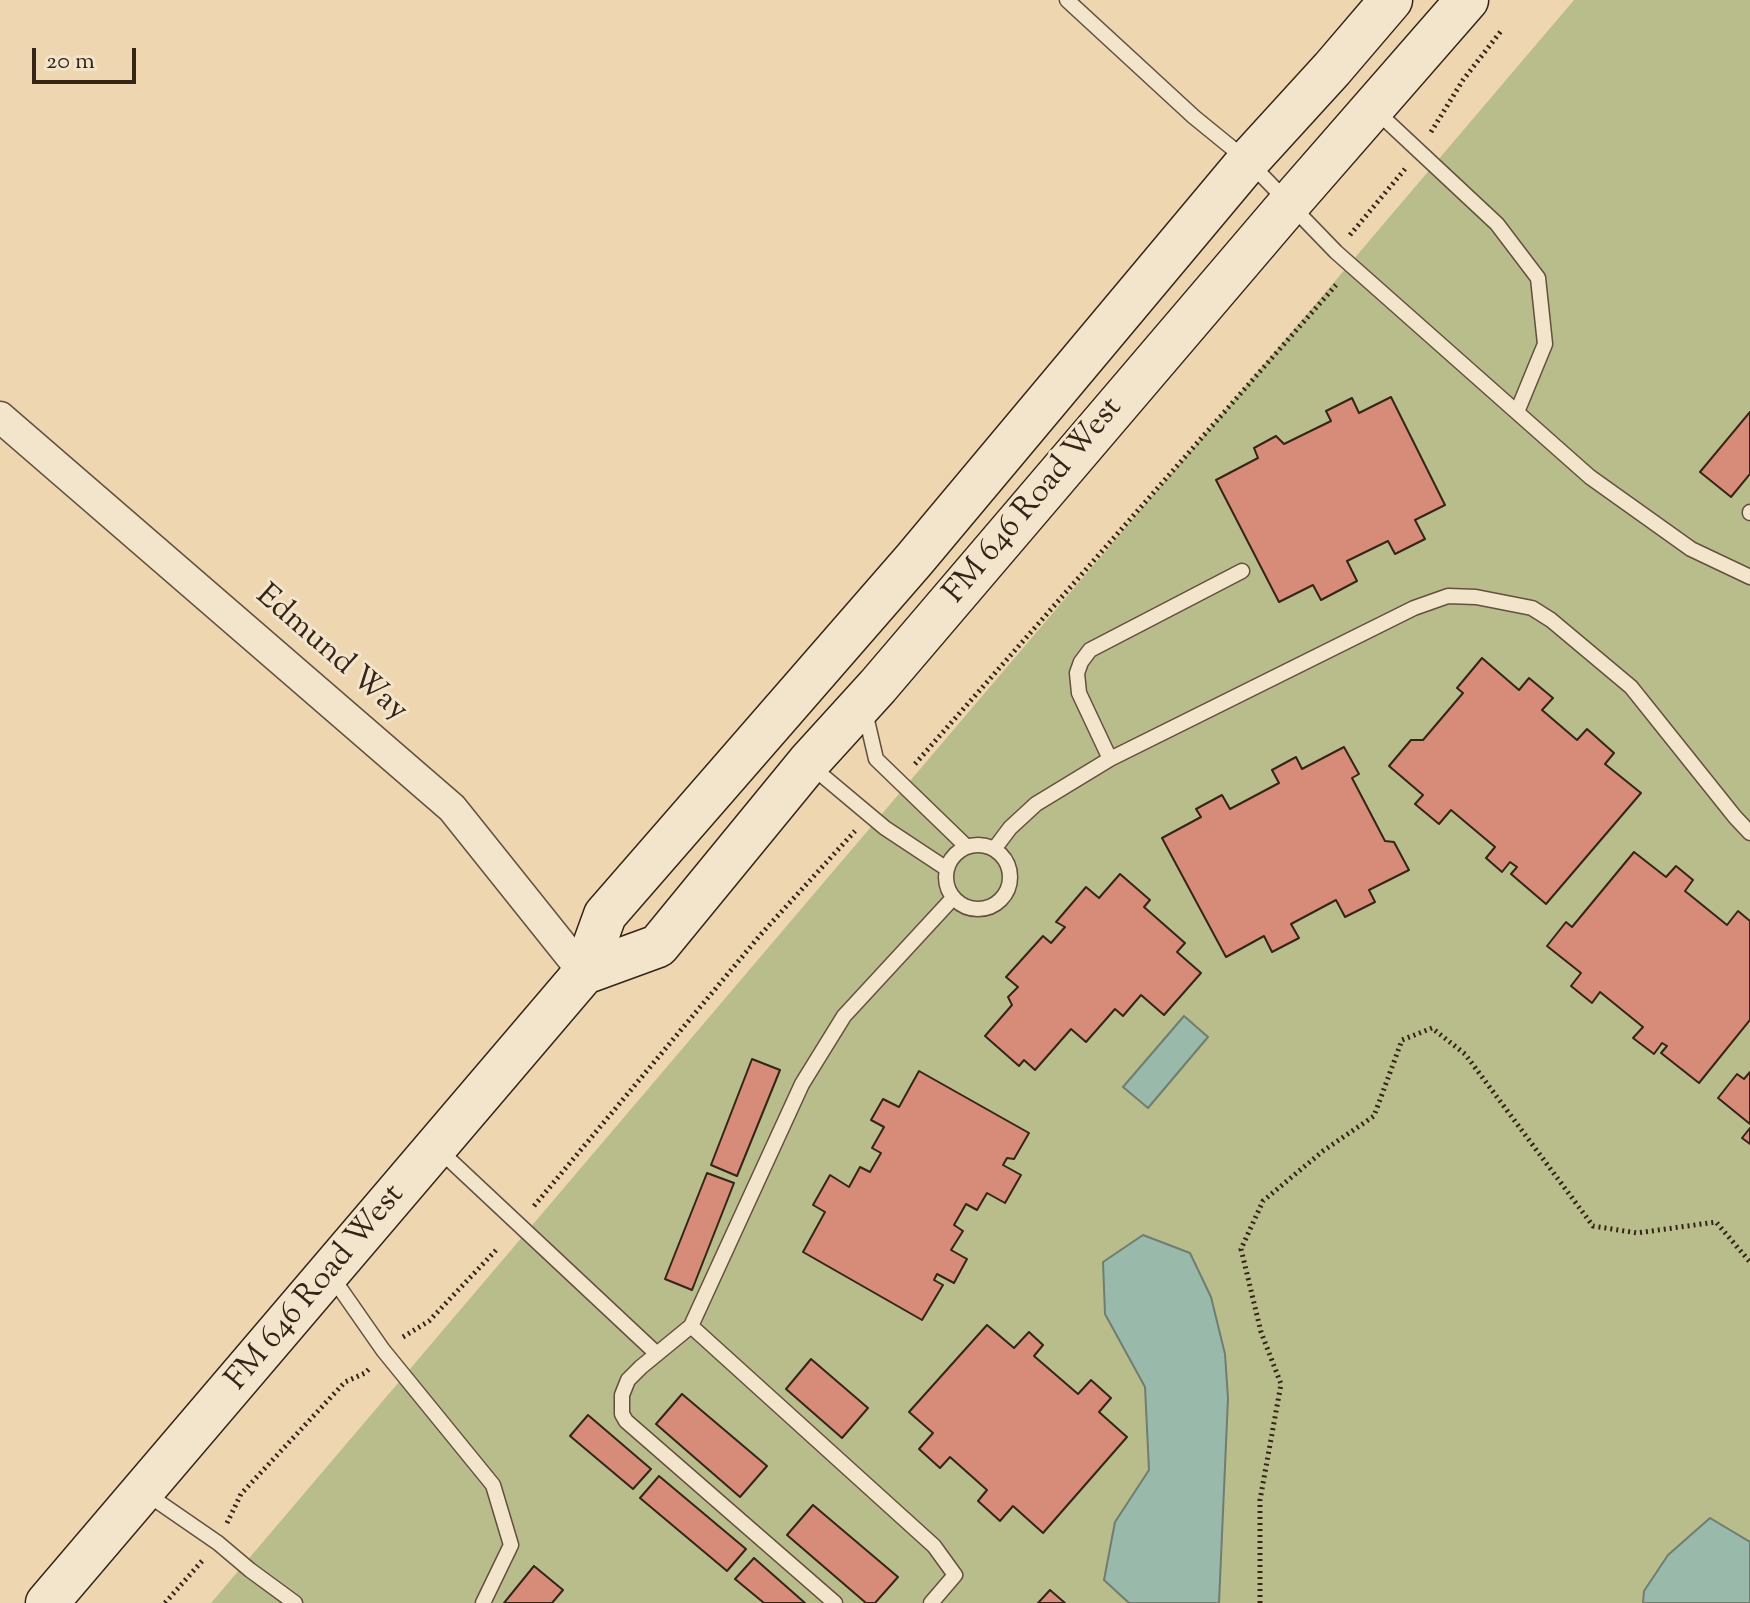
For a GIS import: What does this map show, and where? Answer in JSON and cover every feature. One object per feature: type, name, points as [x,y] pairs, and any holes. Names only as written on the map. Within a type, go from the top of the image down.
[{"type":"main road","name":"FM 646 Road West","points":[[47,1603],[584,973],[605,915],[914,560],[1248,161],[1391,0]]},
{"type":"main road","name":"FM 646 Road West","points":[[584,973],[658,946],[808,763],[878,686],[1467,0]]},
{"type":"main road","points":[[808,763],[839,683],[887,629],[914,560]]},
{"type":"street","name":"Edmund Way","points":[[0,417],[452,808],[584,973]]},
{"type":"lane","points":[[1067,0],[1194,117],[1248,161],[1353,266],[1590,477],[1691,549],[1750,577]]},
{"type":"lane","points":[[1373,108],[1497,224],[1538,278],[1545,344],[1517,412]]},
{"type":"lane","points":[[1110,759],[1079,693],[1077,673],[1081,662],[1090,650],[1242,571]]},
{"type":"lane","points":[[995,848],[1010,828],[1036,804],[1110,759],[1414,608],[1448,596],[1476,597],[1532,608],[1551,620],[1631,687],[1750,833]]},
{"type":"lane","points":[[878,686],[866,716],[876,759],[967,847]]},
{"type":"lane","points":[[808,763],[869,815],[947,869]]},
{"type":"lane","points":[[980,844],[995,848],[1008,862],[1012,873],[1008,892],[988,909],[963,906],[953,898],[946,881],[951,859],[967,847],[980,844]]},
{"type":"lane","points":[[835,1603],[626,1421],[622,1414],[622,1395],[628,1380],[691,1326],[802,1084],[844,1016],[953,898]]},
{"type":"lane","points":[[437,1148],[657,1354]]},
{"type":"lane","points":[[330,1274],[383,1350],[493,1485],[511,1545],[483,1603]]},
{"type":"lane","points":[[691,1326],[934,1546],[955,1575],[931,1603]]},
{"type":"lane","points":[[144,1492],[218,1543],[295,1603]]},
{"type":"path","points":[[899,782],[1353,266]]},
{"type":"path","points":[[534,1206],[762,933],[869,815]]},
{"type":"path","points":[[1260,1603],[1260,1500],[1281,1384],[1261,1332],[1241,1249],[1263,1201],[1323,1151],[1374,1116],[1402,1040],[1432,1028],[1465,1054],[1593,1226],[1637,1233],[1716,1222],[1750,1262]]},
{"type":"path","points":[[165,1603],[218,1543],[241,1494],[345,1382],[365,1373],[383,1350],[429,1321],[498,1248]]},
{"type":"green space","points":[[1574,0],[1750,0],[1750,1603],[211,1603]]},
{"type":"shaded area","points":[[1184,1016],[1208,1037],[1148,1108],[1123,1087]]},
{"type":"shaded area","points":[[1143,1235],[1190,1253],[1211,1297],[1225,1354],[1228,1398],[1219,1603],[1129,1603],[1104,1580],[1115,1522],[1149,1470],[1145,1387],[1105,1314],[1103,1262]]},
{"type":"shaded area","points":[[1710,1518],[1750,1542],[1750,1603],[1643,1603],[1644,1591],[1668,1555]]},
{"type":"building","points":[[1391,397],[1445,505],[1415,520],[1425,539],[1395,554],[1388,541],[1347,561],[1357,581],[1321,600],[1313,585],[1279,602],[1216,480],[1258,458],[1254,448],[1276,436],[1284,444],[1331,421],[1326,411],[1352,398],[1359,413]]},
{"type":"building","points":[[1750,412],[1750,474],[1731,497],[1700,472]]},
{"type":"building","points":[[1482,658],[1519,690],[1529,678],[1553,698],[1542,710],[1577,740],[1587,729],[1614,753],[1605,764],[1641,793],[1546,904],[1511,874],[1517,867],[1510,862],[1502,872],[1486,858],[1495,847],[1451,810],[1439,824],[1415,804],[1423,795],[1389,766],[1411,740],[1423,740],[1463,693],[1457,688]]},
{"type":"building","points":[[1344,747],[1359,774],[1352,778],[1385,841],[1394,842],[1409,870],[1369,890],[1375,902],[1345,917],[1336,900],[1291,924],[1299,938],[1272,952],[1264,936],[1226,957],[1162,838],[1201,817],[1196,809],[1222,795],[1230,809],[1279,783],[1272,770],[1296,757],[1302,769]]},
{"type":"building","points":[[1634,852],[1666,877],[1676,866],[1693,880],[1685,891],[1727,925],[1738,911],[1750,921],[1750,1020],[1699,1083],[1661,1053],[1667,1046],[1662,1043],[1654,1054],[1633,1038],[1643,1027],[1600,992],[1592,1003],[1571,986],[1581,973],[1547,946],[1566,922],[1572,927]]},
{"type":"building","points":[[1120,874],[1150,900],[1144,907],[1185,943],[1177,952],[1201,973],[1164,1015],[1141,995],[1123,1016],[1115,1009],[1086,1042],[1071,1029],[1035,1070],[1024,1060],[1019,1066],[985,1036],[1012,1005],[1008,997],[1018,987],[1006,977],[1043,936],[1051,943],[1065,927],[1056,922],[1086,887],[1099,898]]},
{"type":"building","points":[[752,1059],[780,1070],[737,1176],[711,1165]]},
{"type":"building","points":[[919,1071],[1029,1133],[1014,1159],[1007,1158],[1003,1165],[1021,1175],[1005,1203],[987,1193],[977,1210],[966,1204],[954,1225],[963,1231],[951,1250],[967,1259],[954,1283],[937,1274],[934,1280],[943,1285],[922,1320],[803,1252],[825,1212],[813,1205],[830,1175],[849,1187],[860,1167],[870,1172],[881,1153],[872,1148],[884,1127],[871,1120],[883,1099],[899,1107]]},
{"type":"building","points":[[1750,1072],[1750,1124],[1718,1098],[1737,1074],[1744,1079]]},
{"type":"building","points":[[1750,1128],[1750,1144],[1742,1138]]},
{"type":"building","points":[[707,1173],[734,1183],[692,1290],[665,1279]]},
{"type":"building","points":[[987,1325],[1014,1348],[1029,1332],[1043,1345],[1034,1356],[1078,1394],[1091,1380],[1111,1398],[1099,1412],[1127,1437],[1043,1533],[1013,1506],[1000,1521],[978,1501],[987,1490],[950,1457],[940,1468],[919,1449],[933,1433],[909,1412]]},
{"type":"building","points":[[811,1359],[868,1408],[842,1438],[786,1389]]},
{"type":"building","points":[[682,1394],[767,1466],[740,1497],[656,1424]]},
{"type":"building","points":[[588,1415],[651,1469],[633,1489],[570,1436]]},
{"type":"building","points":[[659,1476],[746,1549],[727,1571],[640,1498]]},
{"type":"building","points":[[813,1505],[898,1577],[875,1603],[866,1603],[787,1535]]},
{"type":"building","points":[[754,1558],[805,1603],[764,1603],[735,1579]]},
{"type":"building","points":[[534,1566],[563,1590],[552,1603],[504,1603]]},
{"type":"building","points":[[1050,1590],[1065,1603],[1038,1603]]}]
